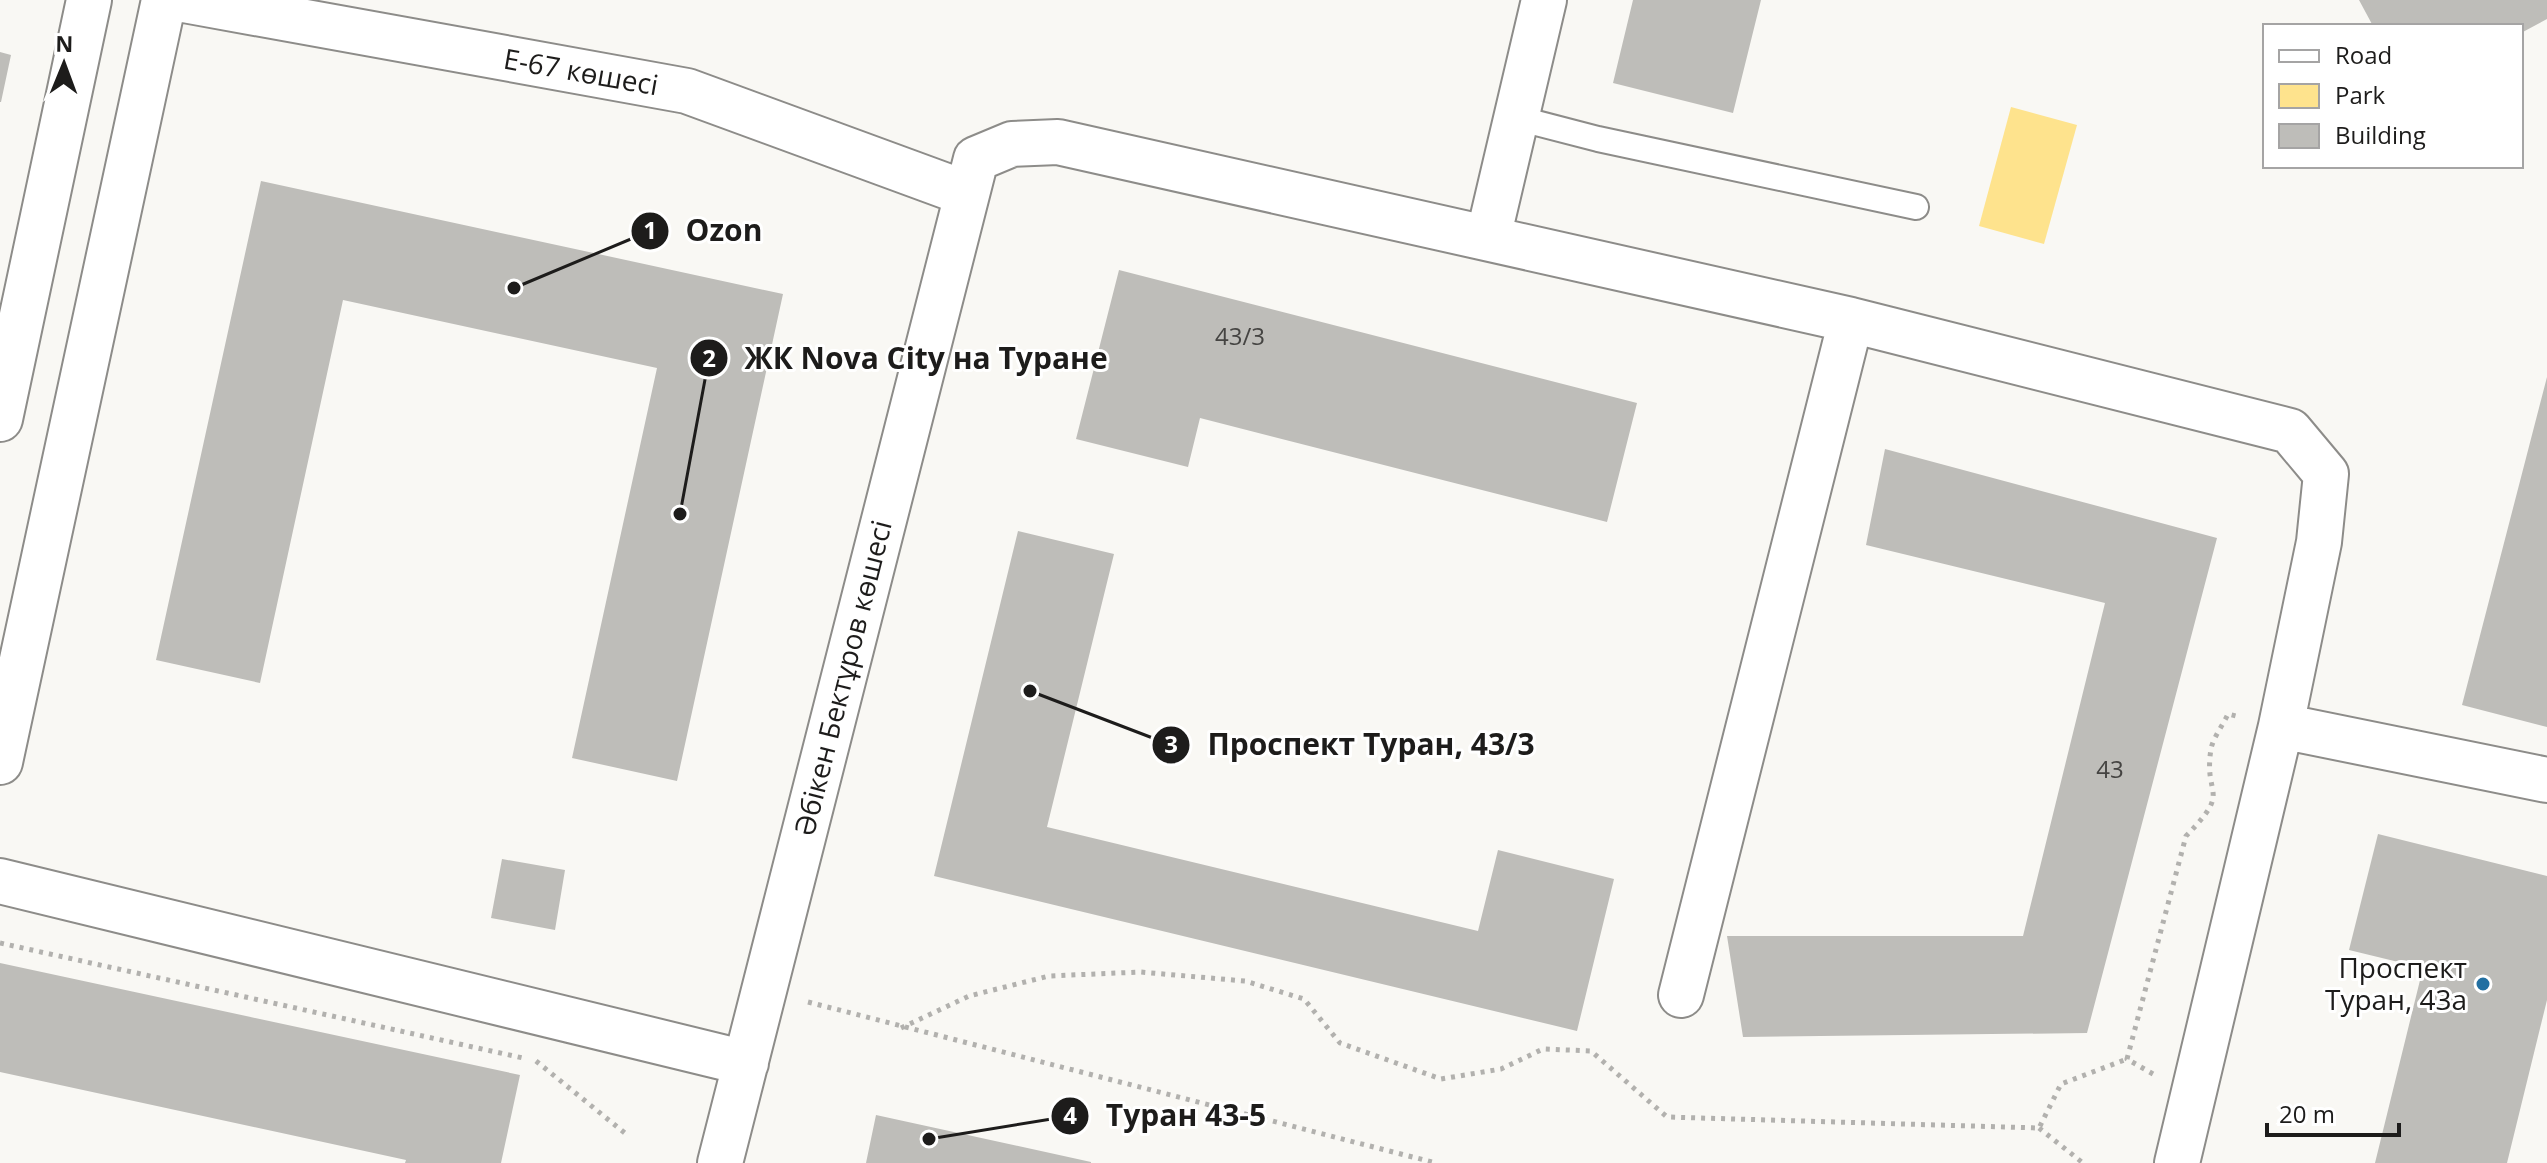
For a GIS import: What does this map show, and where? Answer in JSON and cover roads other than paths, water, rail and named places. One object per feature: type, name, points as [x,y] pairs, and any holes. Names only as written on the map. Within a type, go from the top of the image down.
[{"type":"street","points":[[0,419],[89,0]]},
{"type":"street","points":[[0,762],[164,0]]},
{"type":"street","name":"Е-67 көшесі","points":[[184,0],[687,91],[965,193]]},
{"type":"street","points":[[1488,238],[1544,0]]},
{"type":"street","name":"Әбікен Бектұров көшесі","points":[[720,1163],[965,193],[976,159],[1012,144],[1058,142],[1488,238],[1851,320],[2290,431],[2326,474],[2319,542],[2281,726]]},
{"type":"street","points":[[1681,995],[1851,320]]},
{"type":"street","points":[[2177,1163],[2281,726],[2547,780]]},
{"type":"street","points":[[0,881],[746,1063]]},
{"type":"lane","points":[[1517,118],[1598,139],[1916,207]]},
{"type":"place","name":"Ozon","points":[[514,288]]},
{"type":"place","name":"ЖК Nova City на Туране","points":[[680,514]]},
{"type":"place","name":"Проспект Туран, 43/3","points":[[1030,691]]},
{"type":"place","name":"Проспект Туран, 43а","points":[[2483,984]]},
{"type":"place","name":"Туран 43-5","points":[[929,1139]]}]
